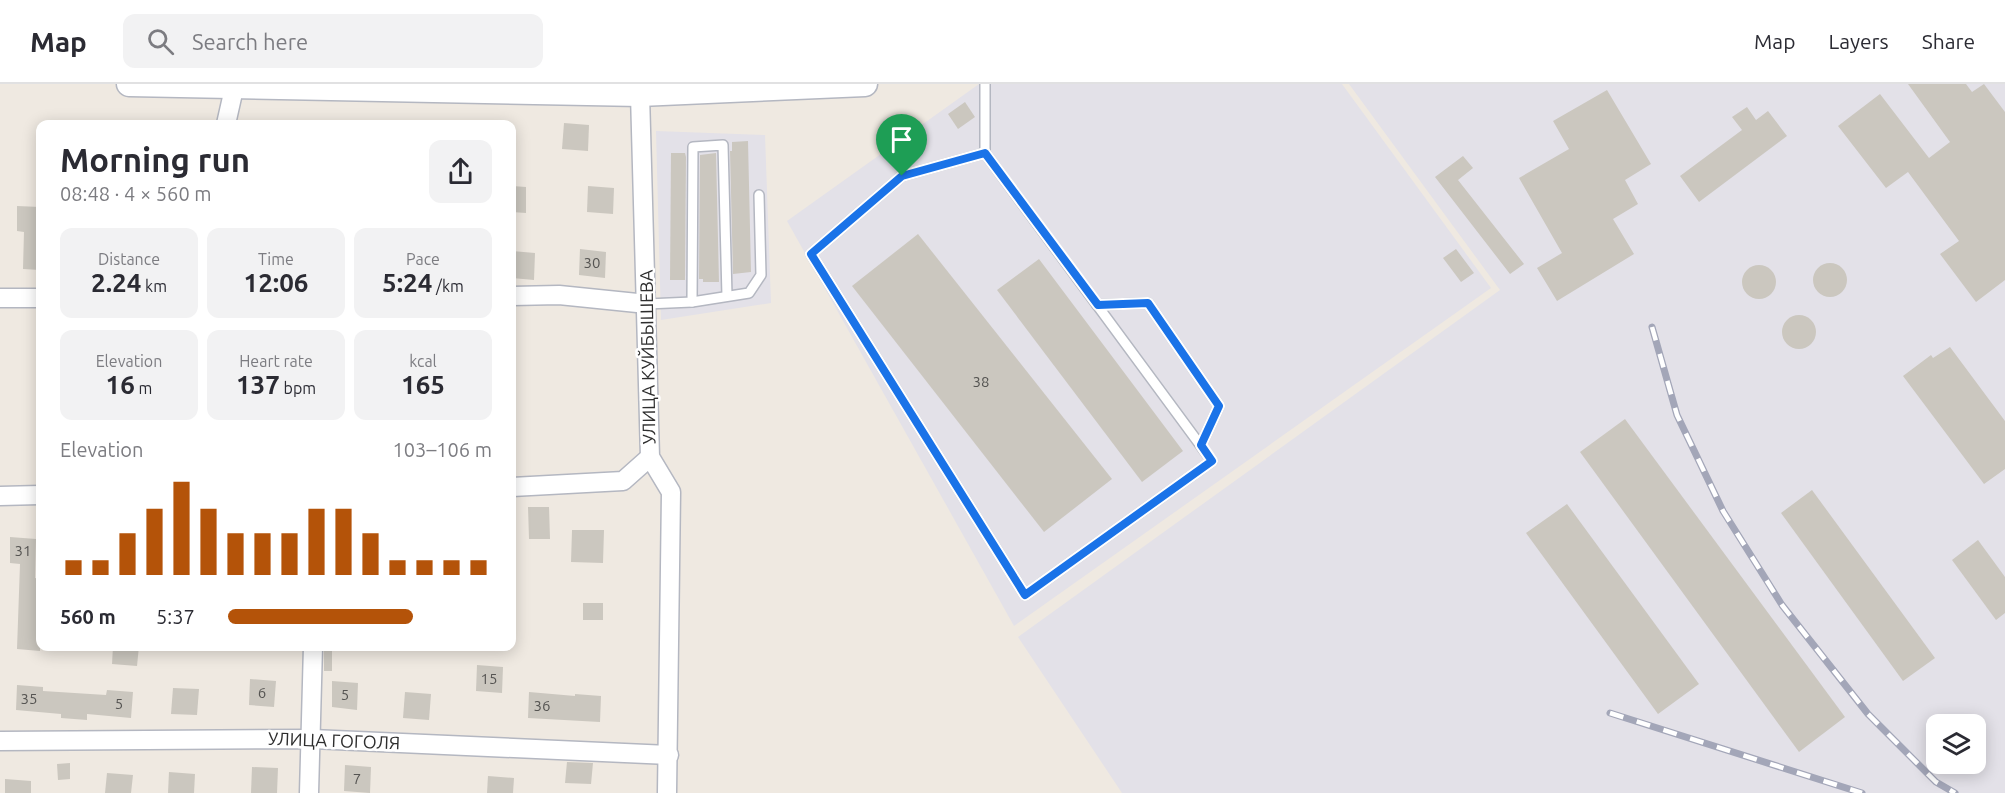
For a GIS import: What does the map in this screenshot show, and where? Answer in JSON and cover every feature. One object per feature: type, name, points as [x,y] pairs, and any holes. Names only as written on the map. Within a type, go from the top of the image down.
[{"type":"street","points":[[129,84],[642,89],[865,84]]},
{"type":"street","points":[[227,120],[234,85]]},
{"type":"street","name":"УЛИЦА КУЙБЫШЕВА","points":[[642,89],[650,457],[671,492],[667,793]]},
{"type":"street","points":[[516,296],[559,295],[647,304]]},
{"type":"street","points":[[0,298],[36,298]]},
{"type":"street","points":[[516,487],[623,481],[650,457]]},
{"type":"street","points":[[0,496],[36,495]]},
{"type":"street","points":[[309,793],[313,651]]},
{"type":"street","name":"УЛИЦА ГОГОЛЯ","points":[[0,741],[312,739],[669,755]]},
{"type":"lane","points":[[985,84],[985,153],[1212,461],[1025,595],[811,254],[902,176],[985,153]]},
{"type":"lane","points":[[692,302],[693,147],[723,145],[727,296]]},
{"type":"lane","points":[[647,304],[692,302],[749,293],[761,275],[759,195]]},
{"type":"lane","points":[[1098,305],[1148,303],[1219,406],[1201,445]]},
{"type":"shaded area","points":[[979,84],[1342,84],[1491,288],[1014,626],[787,221]]},
{"type":"shaded area","points":[[1349,84],[2005,84],[2005,793],[1122,793],[1018,637],[1500,290]]},
{"type":"shaded area","points":[[656,131],[765,135],[771,303],[661,320]]},
{"type":"building","points":[[1908,84],[1966,84],[1972,92],[1984,84],[2005,112],[2005,280],[1976,302],[1940,254],[1959,241],[1908,172],[1886,188],[1838,126],[1880,94],[1929,158],[1950,142]]},
{"type":"building","points":[[1607,90],[1651,164],[1625,180],[1638,204],[1613,219],[1634,254],[1557,301],[1537,268],[1562,253],[1519,178],[1569,149],[1553,121]]},
{"type":"building","points":[[965,102],[975,117],[958,129],[948,114]]},
{"type":"building","points":[[1747,107],[1756,120],[1768,111],[1787,136],[1699,202],[1680,176],[1742,130],[1732,117]]},
{"type":"building","points":[[564,123],[589,125],[588,151],[562,149]]},
{"type":"building","points":[[748,141],[751,272],[733,274],[730,151],[732,151],[732,142]]},
{"type":"building","points":[[671,153],[685,153],[686,157],[685,280],[670,280]]},
{"type":"building","points":[[716,153],[719,282],[703,282],[703,279],[699,279],[700,155]]},
{"type":"building","points":[[1463,156],[1473,168],[1458,180],[1524,264],[1510,274],[1435,177]]},
{"type":"building","points":[[516,186],[526,187],[526,213],[516,212]]},
{"type":"building","points":[[588,186],[614,188],[613,214],[587,212]]},
{"type":"building","points":[[17,206],[36,207],[36,270],[23,269],[24,232],[17,231]]},
{"type":"building","points":[[918,234],[1112,479],[1044,532],[852,286]]},
{"type":"building","points":[[580,249],[606,252],[605,278],[579,275]]},
{"type":"building","points":[[1456,249],[1474,273],[1461,282],[1443,258]]},
{"type":"building","points":[[516,251],[535,253],[534,280],[516,278]]},
{"type":"building","points":[[1039,259],[1183,451],[1142,482],[997,290]]},
{"type":"building","points":[[1830,263],[1842,268],[1847,280],[1842,292],[1830,297],[1818,292],[1813,280],[1818,268]]},
{"type":"building","points":[[1759,265],[1771,270],[1776,282],[1771,294],[1759,299],[1747,294],[1742,282],[1747,270]]},
{"type":"building","points":[[1799,315],[1811,320],[1816,332],[1811,344],[1799,349],[1787,344],[1782,332],[1787,320]]},
{"type":"building","points":[[1950,347],[2005,421],[2005,469],[1984,484],[1903,376],[1931,355],[1933,358]]},
{"type":"building","points":[[1625,419],[1845,717],[1799,752],[1580,452]]},
{"type":"building","points":[[1812,490],[1935,658],[1903,681],[1781,513]]},
{"type":"building","points":[[1567,504],[1699,684],[1658,714],[1526,533]]},
{"type":"building","points":[[528,507],[549,507],[550,539],[529,539]]},
{"type":"building","points":[[572,530],[604,530],[603,563],[571,562]]},
{"type":"building","points":[[10,537],[36,539],[36,651],[17,649],[20,564],[10,563]]},
{"type":"building","points":[[1978,540],[2005,577],[2005,613],[1996,620],[1952,560]]},
{"type":"building","points":[[583,603],[603,603],[603,620],[583,620]]},
{"type":"building","points":[[113,651],[138,651],[137,666],[112,664]]},
{"type":"building","points":[[324,651],[332,651],[332,671],[324,671]]},
{"type":"building","points":[[477,665],[503,667],[502,693],[476,691]]},
{"type":"building","points":[[250,679],[276,681],[274,707],[249,705]]},
{"type":"building","points":[[332,681],[358,683],[357,710],[332,707]]},
{"type":"building","points":[[17,685],[43,687],[43,691],[106,695],[107,690],[133,692],[131,718],[87,714],[87,720],[61,718],[61,714],[16,710]]},
{"type":"building","points":[[173,688],[199,689],[197,715],[171,714]]},
{"type":"building","points":[[405,692],[431,694],[429,720],[403,718]]},
{"type":"building","points":[[529,692],[601,696],[600,722],[528,718]]},
{"type":"building","points":[[567,762],[593,763],[591,784],[565,783]]},
{"type":"building","points":[[70,763],[70,779],[58,780],[57,764]]},
{"type":"building","points":[[345,765],[371,767],[370,793],[344,791]]},
{"type":"building","points":[[252,767],[278,768],[277,793],[251,793]]},
{"type":"building","points":[[169,772],[195,774],[194,793],[168,793]]},
{"type":"building","points":[[107,773],[133,775],[131,793],[105,793]]},
{"type":"building","points":[[488,776],[514,778],[513,793],[487,793]]},
{"type":"building","points":[[5,779],[31,781],[31,793],[5,793]]},
{"type":"railway","points":[[1652,327],[1677,415],[1723,511],[1782,605],[1868,714],[1936,782],[1955,793]]},
{"type":"railway","points":[[1610,713],[1862,793]]},
{"type":"route","points":[[985,153],[1098,305],[1148,303],[1219,406],[1201,445],[1212,461],[1025,595],[811,254],[902,176],[985,153]]}]
